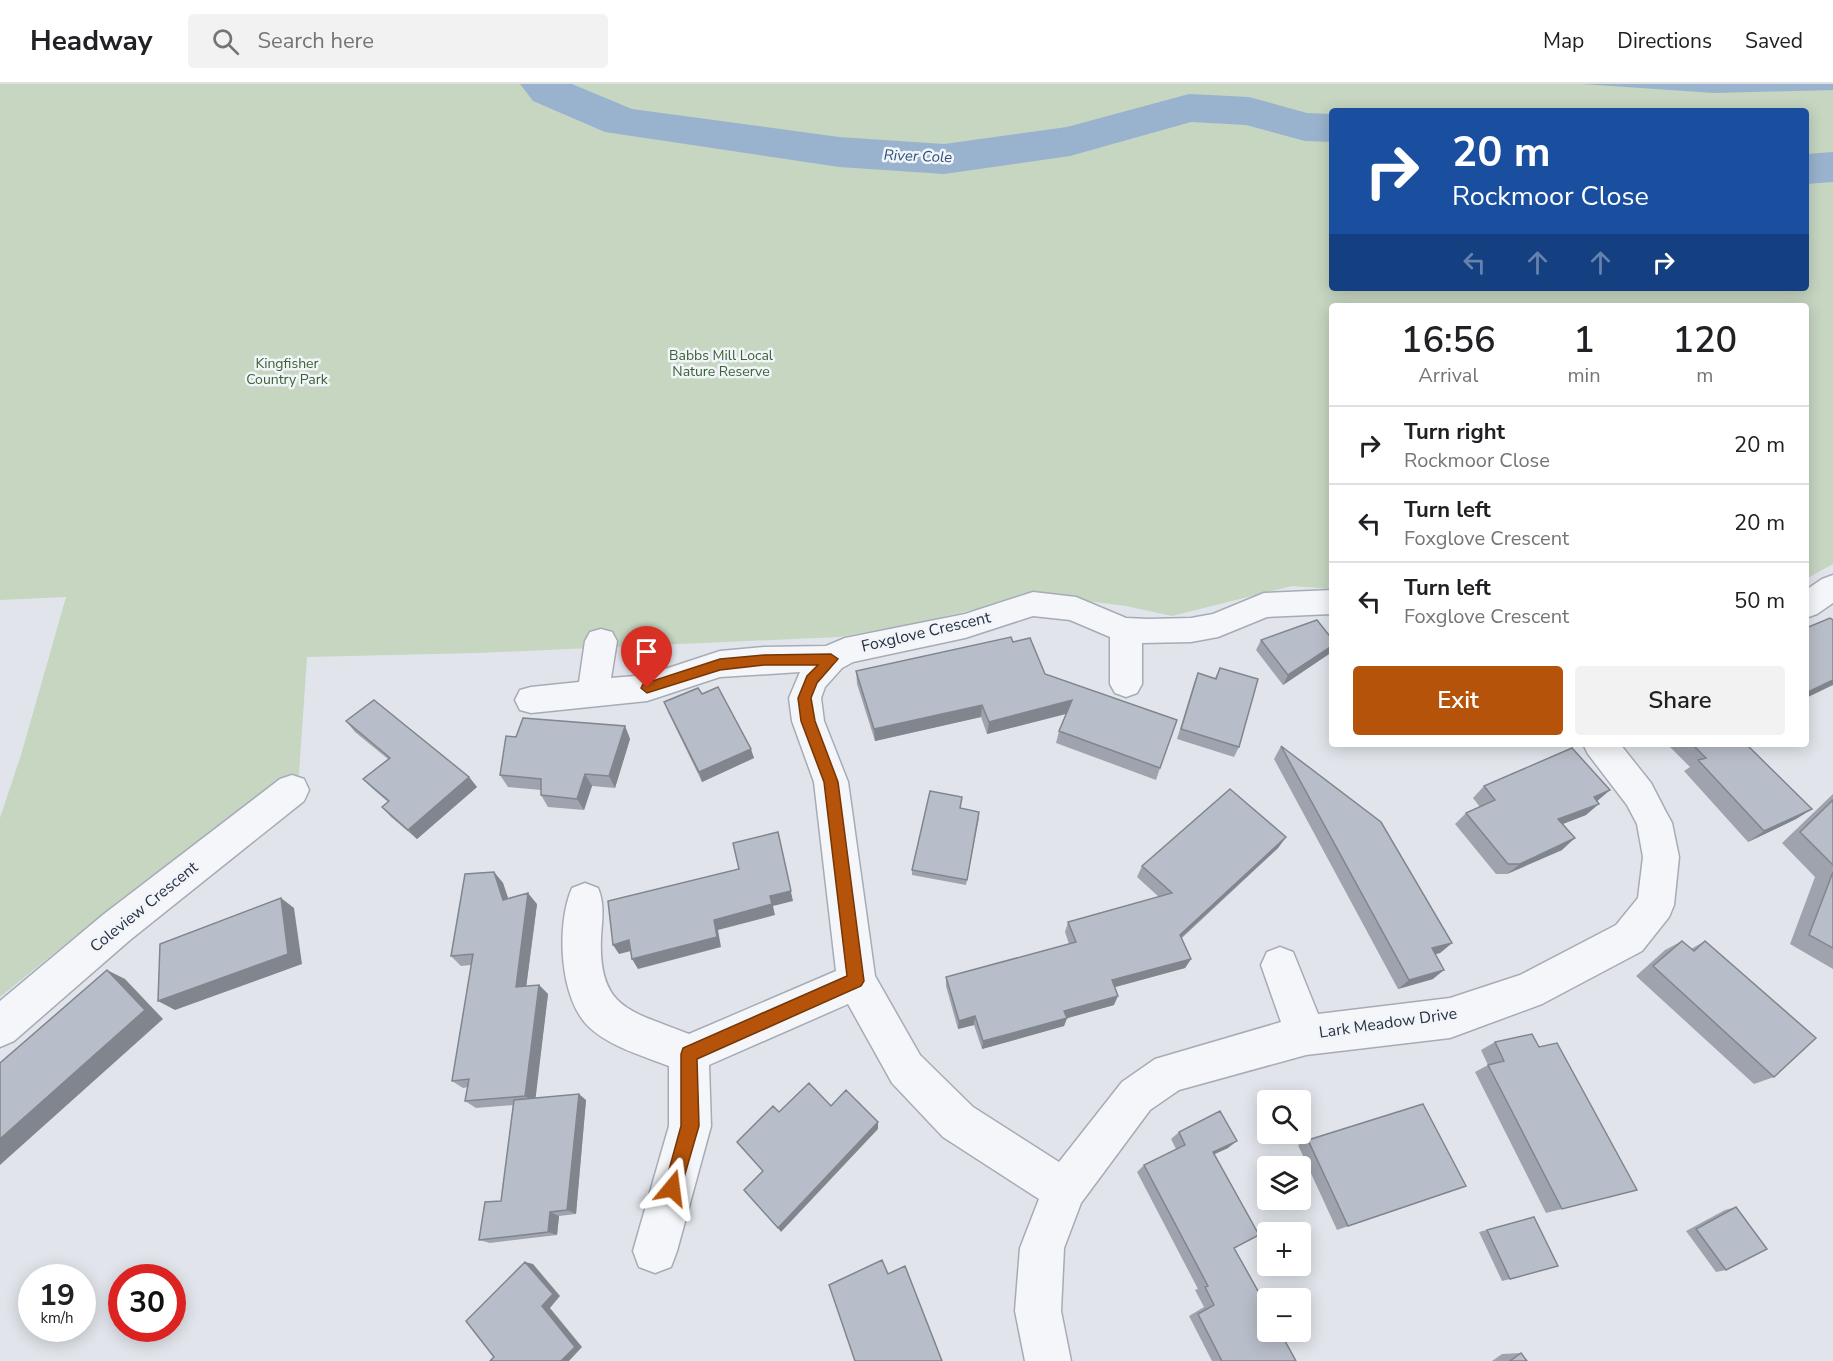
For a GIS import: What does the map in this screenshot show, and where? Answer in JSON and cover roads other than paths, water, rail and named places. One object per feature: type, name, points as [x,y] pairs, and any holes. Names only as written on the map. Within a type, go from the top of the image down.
[{"type":"street","points":[[1809,604],[1833,586]]},
{"type":"street","name":"Foxglove Crescent","points":[[1064,1190],[958,1122],[906,1069],[856,981],[831,782],[808,721],[805,698],[812,680],[831,659],[845,651],[965,626],[1033,604],[1076,609],[1094,619],[1126,630],[1191,630],[1218,625],[1264,604],[1329,602]]},
{"type":"street","points":[[1809,608],[1833,626]]},
{"type":"street","points":[[1126,630],[1126,684]]},
{"type":"street","points":[[593,694],[601,641]]},
{"type":"street","name":"Foxglove Crescent","points":[[531,700],[647,688],[720,664],[764,660],[831,659]]},
{"type":"street","name":"Lark Meadow Drive","points":[[1048,1361],[1038,1311],[1042,1248],[1064,1190],[1136,1096],[1169,1073],[1306,1035],[1450,1018],[1528,991],[1629,938],[1656,905],[1661,857],[1654,823],[1639,794],[1602,747]]},
{"type":"street","name":"Coleview Crescent","points":[[0,1027],[117,927],[292,790]]},
{"type":"street","points":[[585,900],[582,959],[587,988],[602,1013],[689,1054],[856,981]]},
{"type":"street","name":"Lark Meadow Drive","points":[[1280,965],[1306,1035]]},
{"type":"street","points":[[655,1251],[690,1126],[689,1054]]},
{"type":"water","points":[[1582,84],[1833,84],[1833,90],[1714,93]]},
{"type":"waterway","name":"River Cole","points":[[543,84],[549,91],[622,122],[839,152],[944,159],[1070,141],[1189,108],[1249,111],[1305,127],[1329,128]]},
{"type":"waterway","name":"River Cole","points":[[1809,169],[1833,167]]},
{"type":"park label","name":"Babbs Mill Local Nature Reserve","points":[[721,364]]},
{"type":"park label","name":"Kingfisher Country Park","points":[[287,372]]}]
